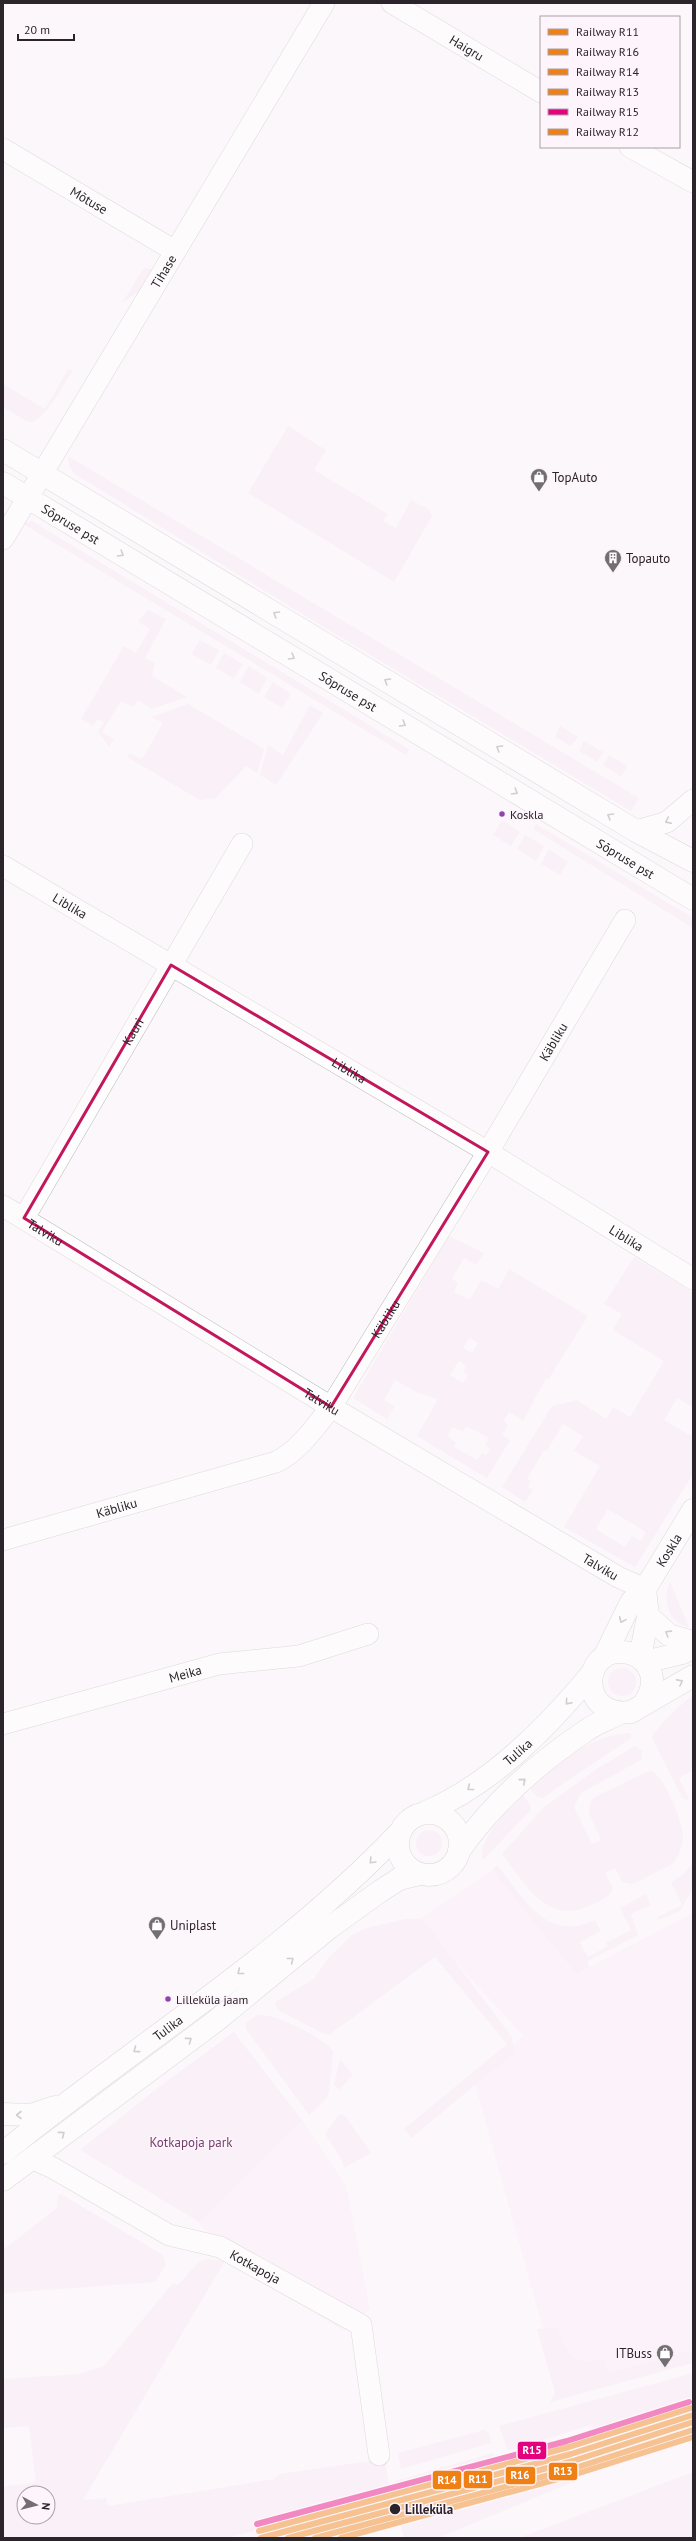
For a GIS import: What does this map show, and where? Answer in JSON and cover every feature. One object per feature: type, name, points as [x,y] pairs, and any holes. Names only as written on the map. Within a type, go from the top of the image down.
[{"type":"street","name":"Tihase","points":[[3,539],[324,3]]},
{"type":"street","name":"Haigru","points":[[392,3],[540,91]]},
{"type":"street","points":[[632,148],[693,182]]},
{"type":"street","name":"Mõtuse","points":[[3,149],[175,251]]},
{"type":"street","points":[[3,450],[636,831],[693,861]]},
{"type":"street","name":"Sõpruse pst","points":[[3,483],[693,899]]},
{"type":"street","points":[[636,831],[667,822],[693,800]]},
{"type":"street","name":"Kauri","points":[[24,1218],[242,844]]},
{"type":"street","name":"Liblika","points":[[3,866],[488,1152],[693,1279]]},
{"type":"street","name":"Käbliku","points":[[3,1540],[276,1462],[284,1458],[307,1436],[331,1407],[488,1152],[625,920]]},
{"type":"street","name":"Talviku","points":[[3,1206],[331,1407],[618,1576],[645,1589]]},
{"type":"street","name":"Koskla","points":[[598,1665],[631,1602],[645,1589],[693,1510]]},
{"type":"street","points":[[643,1660],[648,1616],[645,1589]]},
{"type":"street","points":[[648,1616],[669,1635],[693,1642]]},
{"type":"street","name":"Meika","points":[[3,1724],[219,1664],[299,1656],[368,1634]]},
{"type":"street","points":[[643,1660],[675,1655],[693,1648]]},
{"type":"street","points":[[643,1705],[650,1694],[652,1682],[650,1670],[643,1660],[628,1652],[620,1652],[598,1665],[591,1683],[593,1695],[604,1708],[620,1714],[631,1712],[693,1676]]},
{"type":"street","name":"Tulika","points":[[426,1812],[458,1797],[508,1758],[556,1716],[598,1665]]},
{"type":"street","name":"Tulika","points":[[459,1852],[481,1821],[519,1784],[588,1729],[620,1714]]},
{"type":"street","points":[[426,1812],[445,1817],[453,1823],[460,1842],[459,1852],[449,1868],[431,1875],[420,1874],[403,1863],[398,1854],[399,1833],[410,1818],[426,1812]]},
{"type":"street","name":"Tulika","points":[[6,2147],[214,1993],[354,1879],[399,1833]]},
{"type":"street","name":"Tulika","points":[[3,2180],[170,2054],[379,1892],[399,1879],[420,1874]]},
{"type":"street","points":[[157,2035],[170,2054]]},
{"type":"street","points":[[3,2114],[31,2115],[62,2105]]},
{"type":"street","points":[[6,2147],[31,2158]]},
{"type":"street","name":"Kotkapoja","points":[[31,2158],[53,2168],[169,2235],[220,2247],[361,2325],[379,2455]]},
{"type":"highlighted area","points":[[171,965],[488,1152],[331,1407],[24,1218]]},
{"type":"shaded area","points":[[492,1870],[576,1974],[693,1913],[693,2351],[555,2392],[537,2329],[543,2329],[475,2084],[523,2035],[417,1921]]},
{"type":"shaded area","points":[[302,2120],[346,2186],[370,2309],[344,2331],[228,2261],[199,2222]]},
{"type":"green space","points":[[147,268],[154,270],[140,291],[123,302],[143,269]]},
{"type":"green space","points":[[68,369],[73,370],[56,398],[46,411],[33,422],[26,421],[3,407],[3,384],[45,409]]},
{"type":"green space","points":[[288,426],[326,450],[314,470],[388,514],[383,521],[396,528],[411,500],[430,510],[432,516],[394,582],[248,493]]},
{"type":"green space","points":[[68,456],[639,798],[631,811],[317,623],[75,474],[69,466]]},
{"type":"green space","points":[[32,521],[409,749],[406,755],[23,524]]},
{"type":"green space","points":[[148,610],[166,619],[145,658],[155,663],[152,676],[187,697],[152,709],[138,700],[133,707],[121,701],[102,732],[114,739],[109,747],[98,732],[104,722],[97,719],[93,726],[81,719],[124,646],[136,653],[150,629],[138,622]]},
{"type":"green space","points":[[200,640],[219,650],[211,665],[191,654]]},
{"type":"green space","points":[[224,653],[243,664],[234,679],[216,668]]},
{"type":"green space","points":[[249,666],[267,678],[259,694],[240,682]]},
{"type":"green space","points":[[273,682],[291,694],[282,708],[264,697]]},
{"type":"green space","points":[[188,704],[264,749],[257,773],[246,766],[216,798],[200,800],[127,757],[130,753],[142,759],[163,723],[151,717]]},
{"type":"green space","points":[[310,705],[323,713],[276,785],[260,775],[268,745],[283,755]]},
{"type":"green space","points":[[560,726],[578,737],[571,746],[555,737]]},
{"type":"green space","points":[[584,741],[603,752],[597,762],[579,751]]},
{"type":"green space","points":[[609,755],[627,766],[621,777],[603,765]]},
{"type":"green space","points":[[502,820],[520,832],[511,846],[493,835]]},
{"type":"green space","points":[[536,824],[693,918],[693,928],[533,829]]},
{"type":"green space","points":[[525,835],[544,846],[536,861],[517,849]]},
{"type":"green space","points":[[549,849],[568,862],[560,875],[541,864]]},
{"type":"green space","points":[[449,1236],[484,1253],[476,1265],[464,1258],[452,1279],[458,1283],[454,1292],[470,1300],[481,1280],[498,1289],[509,1269],[588,1316],[548,1380],[546,1378],[523,1421],[509,1412],[503,1421],[508,1425],[502,1435],[510,1440],[487,1478],[417,1436],[438,1399],[418,1393],[395,1380],[384,1400],[395,1406],[387,1419],[353,1398]],"holes":[[[469,1338],[478,1343],[472,1353],[463,1348]],[[459,1361],[467,1366],[463,1372],[468,1375],[463,1383],[450,1375]],[[466,1426],[489,1438],[485,1445],[490,1448],[486,1455],[482,1453],[477,1460],[454,1447],[456,1443],[448,1436],[451,1428],[455,1428],[463,1432]]]},
{"type":"green space","points":[[634,1257],[693,1292],[693,1407],[677,1398],[664,1420],[693,1437],[693,1474],[635,1567],[564,1527],[600,1466],[574,1451],[583,1436],[563,1424],[547,1451],[544,1450],[527,1479],[531,1481],[528,1487],[533,1490],[525,1502],[502,1487],[552,1406],[577,1400],[606,1419],[613,1407],[630,1417],[664,1361],[613,1330],[622,1314],[604,1304]],"holes":[[[608,1509],[646,1532],[641,1541],[632,1536],[625,1547],[596,1529]]]},
{"type":"green space","points":[[670,1582],[689,1627],[676,1621],[669,1610],[667,1596]]},
{"type":"green space","points":[[622,1668],[632,1672],[636,1682],[632,1692],[622,1696],[612,1692],[608,1682],[612,1672]]},
{"type":"green space","points":[[693,1696],[693,1770],[679,1778],[689,1799],[687,1800],[682,1798],[652,1738],[658,1728],[670,1715]]},
{"type":"green space","points":[[631,1733],[631,1738],[543,1798],[537,1797],[530,1789],[564,1760],[588,1744],[616,1735]]},
{"type":"green space","points":[[635,1746],[642,1751],[641,1760],[581,1793],[574,1807],[592,1844],[601,1840],[591,1819],[589,1809],[593,1798],[646,1772],[652,1771],[657,1775],[668,1792],[681,1824],[683,1840],[680,1852],[674,1863],[633,1884],[622,1882],[615,1868],[605,1873],[613,1888],[611,1893],[605,1898],[593,1904],[577,1910],[563,1911],[551,1907],[529,1890],[502,1854],[544,1807],[595,1770]]},
{"type":"green space","points":[[523,1795],[531,1806],[530,1811],[483,1860],[482,1852],[489,1834],[503,1816]]},
{"type":"green space","points":[[429,1830],[439,1833],[442,1843],[439,1853],[429,1856],[419,1853],[416,1843],[419,1833]]},
{"type":"green space","points":[[693,1863],[693,1888],[680,1911],[658,1920],[658,1917],[682,1905],[671,1882],[683,1875]]},
{"type":"green space","points":[[497,1865],[527,1903],[538,1914],[550,1921],[563,1926],[578,1926],[595,1920],[601,1931],[580,1942],[588,1957],[608,1946],[606,1943],[631,1930],[620,1908],[646,1894],[651,1905],[631,1914],[638,1935],[588,1961],[589,1967],[576,1974],[492,1870]]},
{"type":"green space","points":[[405,1919],[420,1919],[424,1921],[512,2037],[514,2053],[411,2138],[404,2129],[507,2044],[435,1957],[329,2035],[322,2033],[278,2010],[275,2002],[314,1979],[328,1958],[352,1935],[367,1928]]},
{"type":"green space","points":[[257,2015],[265,2015],[275,2018],[308,2032],[333,2051],[329,2092],[326,2099],[309,2115],[246,2029],[246,2023]]},
{"type":"green space","name":"Kotkapoja park","points":[[234,2032],[302,2120],[199,2222],[80,2150],[155,2090]]},
{"type":"green space","points":[[340,2059],[353,2075],[339,2090],[334,2085]]},
{"type":"green space","points":[[341,2114],[346,2117],[371,2153],[344,2168],[342,2160],[325,2134],[337,2117]]},
{"type":"green space","points":[[61,2194],[161,2254],[165,2259],[165,2266],[155,2282],[3,2293],[3,2250],[57,2208],[58,2195]]},
{"type":"green space","points":[[207,2259],[225,2261],[83,2500],[106,2498],[108,2506],[274,2479],[279,2474],[385,2459],[391,2498],[225,2538],[3,2538],[3,2487],[16,2485],[16,2525],[56,2525],[56,2485],[16,2485],[36,2482],[29,2426],[3,2428],[3,2379],[79,2374],[104,2366],[173,2283],[178,2285],[198,2263]]},
{"type":"green space","points":[[557,2327],[564,2345],[572,2356],[584,2361],[604,2359],[608,2373],[693,2350],[693,2363],[550,2402],[555,2392],[537,2329]]},
{"type":"green space","points":[[693,2373],[693,2399],[593,2431],[591,2425],[508,2451],[499,2426]]},
{"type":"green space","points":[[484,2430],[489,2433],[491,2443],[401,2469],[398,2453]]},
{"type":"green space","points":[[493,2453],[495,2458],[504,2456],[505,2458],[396,2490],[395,2481]]},
{"type":"green space","points":[[693,2472],[693,2537],[519,2538]]},
{"type":"green space","points":[[578,2474],[580,2479],[438,2538],[404,2538],[400,2522]]},
{"type":"rail line","name":"R15","points":[[257,2524],[567,2441],[689,2402]]},
{"type":"rail line","name":"R14","points":[[259,2531],[569,2447],[691,2408]]},
{"type":"rail line","name":"R11","points":[[261,2538],[571,2454],[693,2415]]},
{"type":"rail line","name":"R16","points":[[288,2538],[573,2461],[693,2422]]},
{"type":"rail line","name":"R13","points":[[315,2538],[575,2468],[693,2430]]},
{"type":"rail line","name":"R12","points":[[341,2538],[576,2474],[693,2437]]},
{"type":"place","name":"TopAuto","points":[[539,492]]},
{"type":"place","name":"Topauto","points":[[613,573]]},
{"type":"place","name":"Koskla","points":[[502,814]]},
{"type":"place","name":"Uniplast","points":[[157,1940]]},
{"type":"place","name":"Lilleküla jaam","points":[[168,1999]]},
{"type":"place","name":"ITBuss","points":[[665,2368]]},
{"type":"place","name":"Lilleküla","points":[[395,2509]]}]
